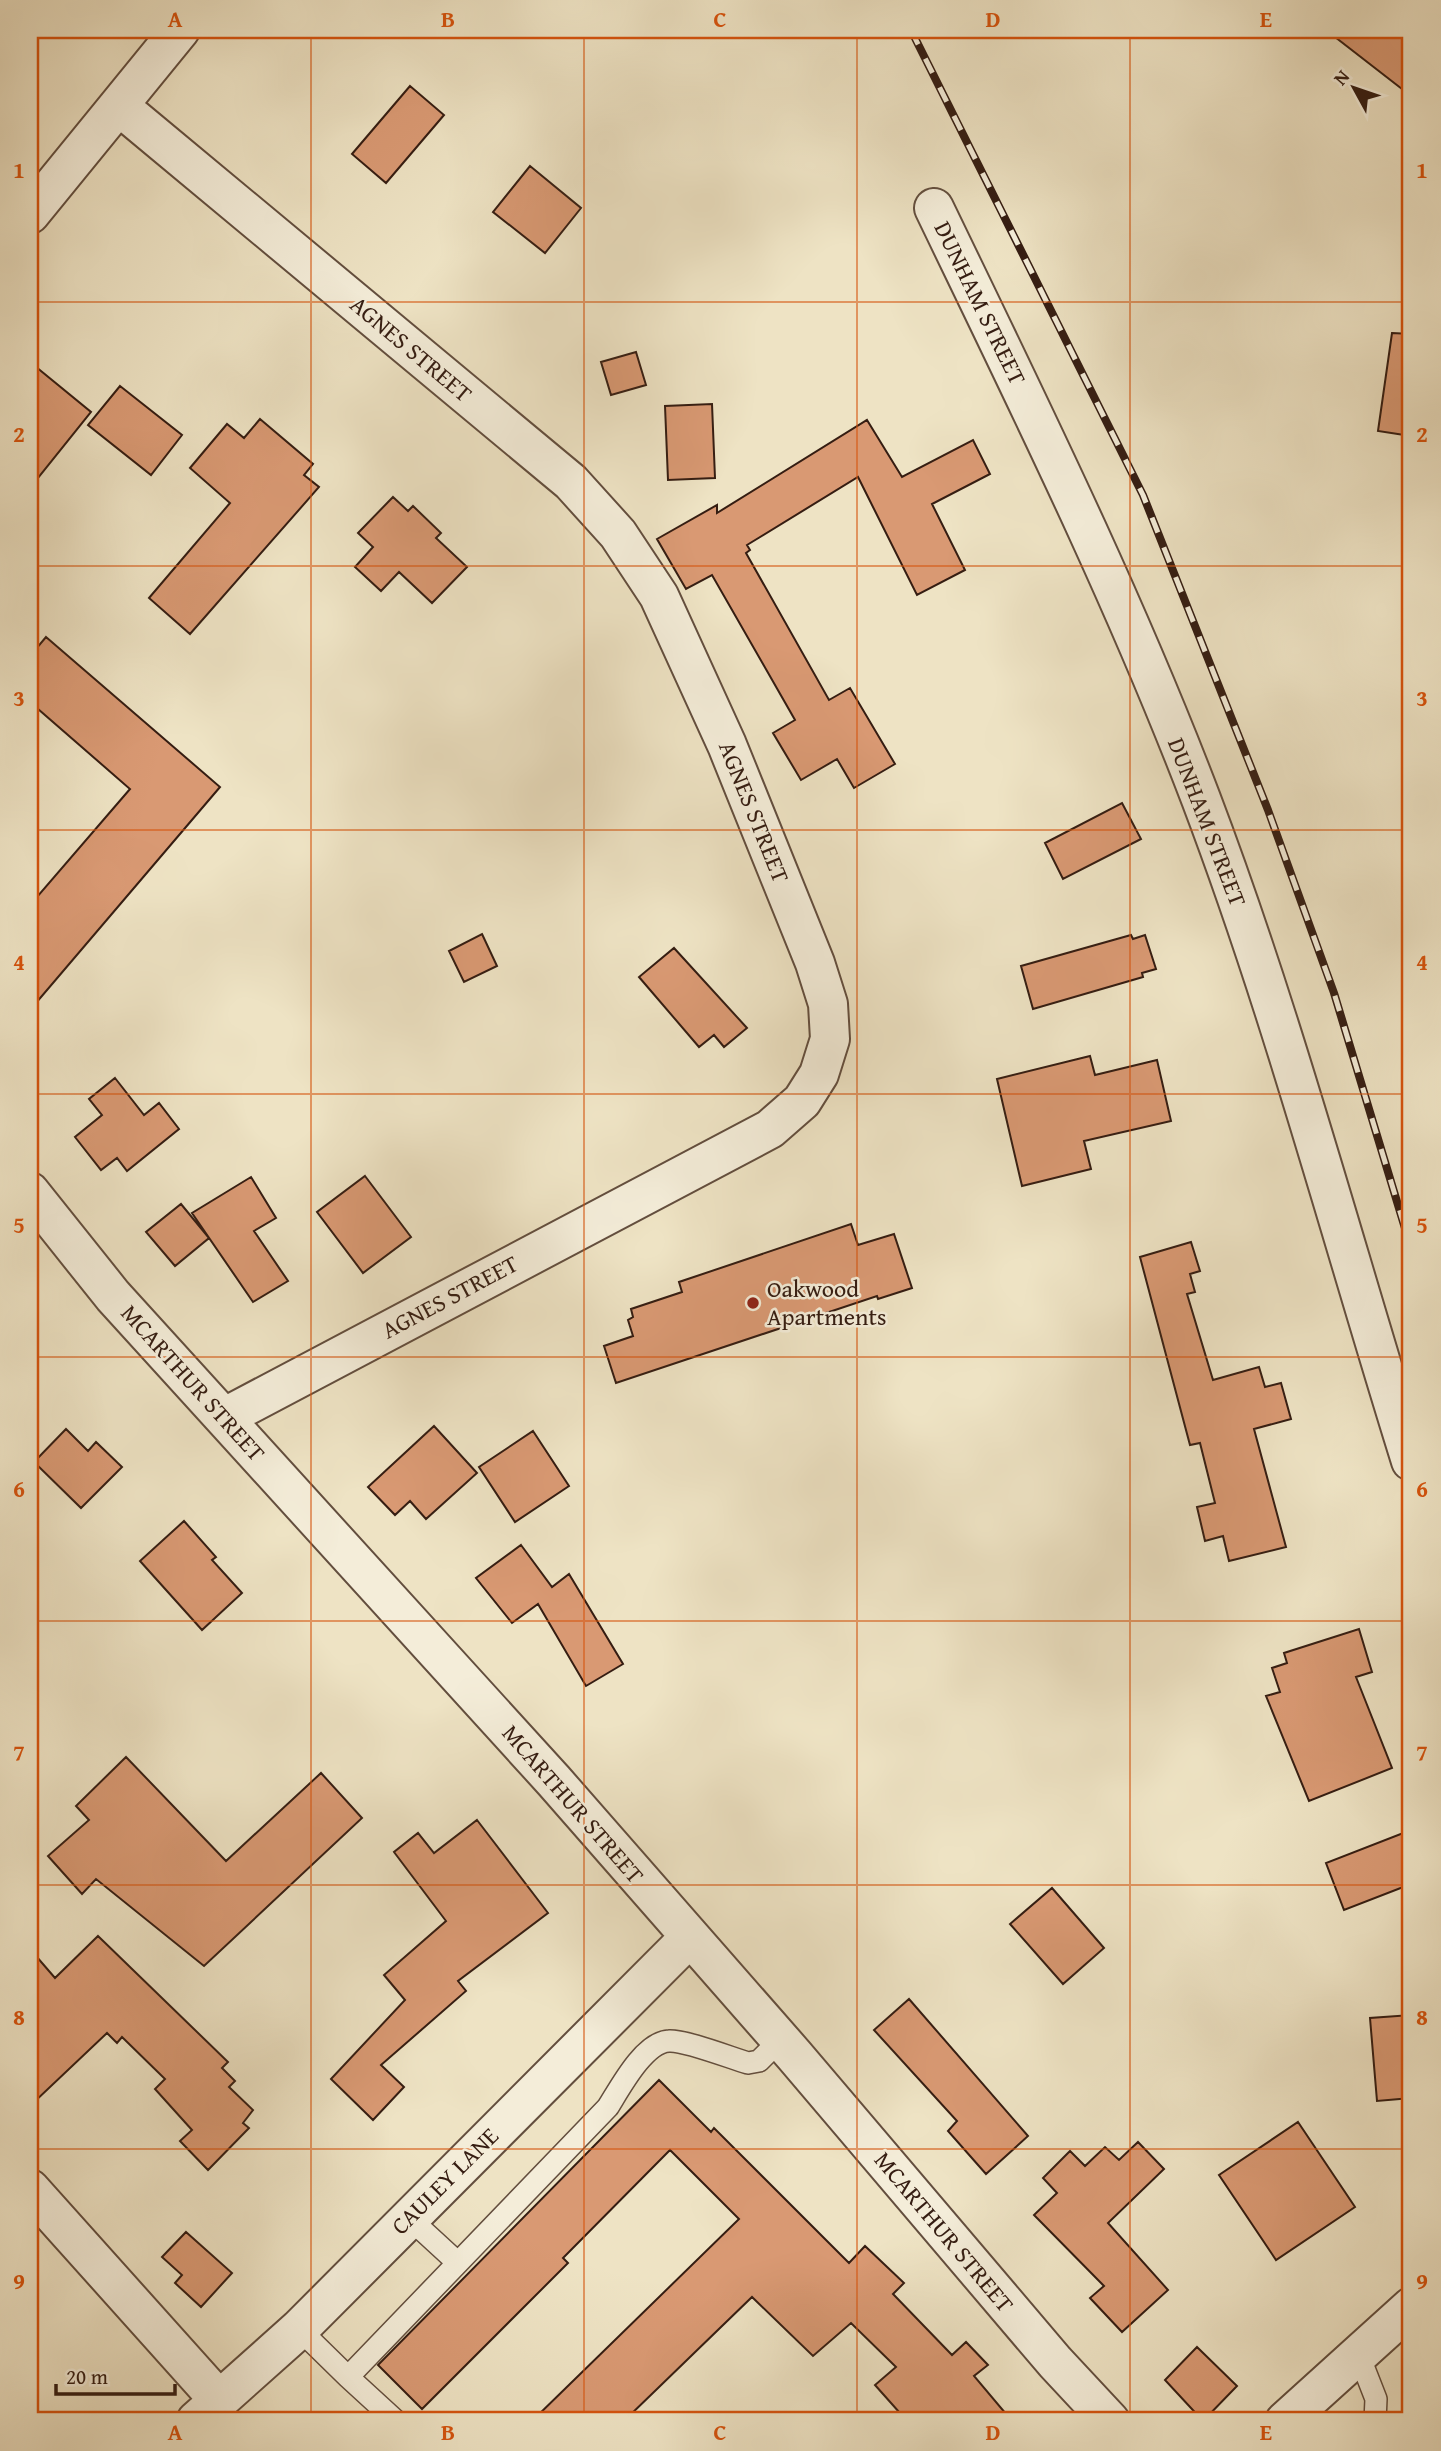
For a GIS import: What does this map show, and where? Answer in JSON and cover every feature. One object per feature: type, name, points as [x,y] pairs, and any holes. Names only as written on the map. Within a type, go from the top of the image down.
[{"type":"street","points":[[30,214],[180,30]]},
{"type":"street","name":"AGNES STREET","points":[[119,106],[571,481],[618,534],[659,596],[727,745],[816,963],[828,1004],[830,1039],[819,1074],[802,1101],[770,1129],[225,1417]]},
{"type":"street","name":"DUNHAM STREET","points":[[934,208],[1088,526],[1200,798],[1269,990],[1411,1461]]},
{"type":"street","name":"MCARTHUR STREET","points":[[30,1192],[113,1296],[225,1417],[690,1937],[1055,2362],[1110,2421]]},
{"type":"street","name":"CAULEY LANE","points":[[208,2411],[299,2329],[690,1937]]},
{"type":"street","points":[[30,2189],[208,2411]]},
{"type":"street","points":[[1285,2421],[1411,2307]]},
{"type":"lane","points":[[348,2377],[608,2107],[627,2076],[655,2046],[670,2041],[748,2063],[759,2061],[780,2040]]},
{"type":"lane","points":[[408,2217],[458,2263]]},
{"type":"lane","points":[[299,2329],[396,2421]]},
{"type":"lane","points":[[1358,2353],[1376,2399],[1375,2421]]},
{"type":"building","points":[[1326,30],[1411,30],[1411,96]]},
{"type":"building","points":[[410,86],[444,115],[386,183],[352,154]]},
{"type":"building","points":[[530,166],[581,208],[545,253],[493,212]]},
{"type":"building","points":[[1392,333],[1411,334],[1411,436],[1378,431]]},
{"type":"building","points":[[636,352],[646,385],[611,395],[601,362]]},
{"type":"building","points":[[30,362],[91,412],[30,488]]},
{"type":"building","points":[[120,386],[182,435],[151,475],[88,425]]},
{"type":"building","points":[[712,404],[715,478],[668,480],[665,406]]},
{"type":"building","points":[[260,419],[313,464],[304,475],[319,487],[190,634],[149,598],[230,503],[190,468],[227,424],[244,438]]},
{"type":"building","points":[[867,420],[902,477],[973,440],[990,474],[932,504],[965,570],[917,595],[858,477],[747,545],[750,550],[746,553],[829,700],[850,688],[895,764],[854,788],[837,759],[801,780],[773,733],[795,720],[712,575],[686,589],[657,539],[717,505],[717,513]]},
{"type":"building","points":[[393,497],[408,511],[413,506],[441,533],[436,538],[467,567],[432,603],[399,572],[381,591],[355,567],[373,547],[358,533]]},
{"type":"building","points":[[46,637],[220,787],[30,1010],[30,905],[130,789],[30,702],[30,656]]},
{"type":"building","points":[[1122,803],[1141,839],[1063,879],[1045,843]]},
{"type":"building","points":[[482,934],[497,966],[464,982],[449,951]]},
{"type":"building","points":[[1131,935],[1133,939],[1145,935],[1156,969],[1142,973],[1143,977],[1033,1009],[1021,966]]},
{"type":"building","points":[[674,948],[747,1028],[724,1047],[714,1035],[699,1047],[639,977]]},
{"type":"building","points":[[1090,1056],[1095,1075],[1157,1060],[1171,1121],[1084,1141],[1091,1169],[1022,1186],[997,1079]]},
{"type":"building","points":[[115,1078],[144,1115],[159,1103],[179,1129],[127,1171],[117,1158],[101,1170],[75,1137],[102,1115],[89,1099]]},
{"type":"building","points":[[365,1176],[411,1237],[363,1273],[317,1212]]},
{"type":"building","points":[[251,1177],[276,1218],[254,1231],[288,1281],[253,1302],[192,1213]]},
{"type":"building","points":[[181,1204],[209,1238],[175,1266],[146,1232]]},
{"type":"building","name":"Oakwood Apartments","points":[[851,1224],[858,1245],[894,1234],[912,1288],[878,1299],[877,1296],[616,1383],[604,1346],[633,1336],[628,1320],[633,1317],[631,1309],[682,1292],[679,1282]]},
{"type":"building","points":[[1191,1242],[1200,1271],[1190,1274],[1195,1292],[1187,1294],[1213,1380],[1259,1367],[1265,1387],[1281,1383],[1291,1419],[1254,1429],[1286,1547],[1229,1561],[1223,1536],[1205,1541],[1197,1507],[1215,1503],[1200,1443],[1190,1445],[1140,1257]]},
{"type":"building","points":[[434,1426],[477,1473],[426,1519],[410,1501],[395,1515],[368,1487]]},
{"type":"building","points":[[66,1429],[88,1451],[96,1442],[122,1467],[81,1508],[34,1462]]},
{"type":"building","points":[[533,1431],[569,1486],[515,1522],[479,1467]]},
{"type":"building","points":[[184,1521],[216,1557],[212,1560],[242,1593],[202,1630],[140,1561]]},
{"type":"building","points":[[521,1545],[552,1587],[569,1574],[623,1664],[586,1686],[538,1604],[512,1623],[476,1578]]},
{"type":"building","points":[[1359,1629],[1372,1672],[1356,1677],[1392,1768],[1309,1801],[1266,1696],[1280,1692],[1272,1668],[1287,1663],[1284,1653]]},
{"type":"building","points":[[126,1757],[226,1861],[321,1773],[362,1818],[204,1966],[96,1879],[82,1894],[48,1856],[89,1820],[76,1806]]},
{"type":"building","points":[[477,1820],[548,1913],[458,1981],[466,1991],[381,2065],[404,2087],[373,2120],[331,2079],[405,2000],[384,1975],[446,1921],[394,1852],[418,1833],[434,1853]]},
{"type":"building","points":[[1411,1830],[1411,1884],[1344,1910],[1326,1863]]},
{"type":"building","points":[[1052,1888],[1104,1948],[1063,1984],[1010,1924]]},
{"type":"building","points":[[98,1936],[228,2062],[222,2068],[235,2081],[229,2087],[253,2110],[243,2123],[249,2128],[208,2170],[180,2141],[192,2130],[155,2089],[165,2079],[122,2037],[117,2043],[107,2033],[30,2106],[30,1949],[55,1978]]},
{"type":"building","points":[[909,1999],[1028,2136],[986,2174],[948,2131],[957,2121],[874,2030]]},
{"type":"building","points":[[1411,2015],[1411,2098],[1377,2101],[1370,2018]]},
{"type":"building","points":[[659,2080],[711,2132],[714,2128],[849,2263],[865,2246],[904,2283],[893,2294],[952,2355],[966,2342],[988,2365],[974,2376],[1012,2421],[907,2421],[875,2385],[896,2367],[851,2323],[813,2356],[752,2297],[624,2421],[532,2421],[739,2219],[670,2150],[563,2258],[568,2263],[422,2409],[378,2365]]},
{"type":"building","points":[[1298,2122],[1355,2207],[1276,2260],[1219,2175]]},
{"type":"building","points":[[1138,2142],[1164,2169],[1108,2223],[1168,2290],[1122,2332],[1090,2298],[1104,2286],[1034,2215],[1057,2193],[1043,2178],[1070,2151],[1085,2166],[1105,2147],[1119,2160]]},
{"type":"building","points":[[186,2232],[232,2273],[201,2307],[175,2283],[182,2275],[162,2257]]},
{"type":"building","points":[[1197,2347],[1237,2386],[1203,2421],[1165,2380]]},
{"type":"railway","points":[[911,30],[1143,495],[1268,810],[1334,993],[1411,1248]]},
{"type":"place","name":"Oakwood Apartments","points":[[753,1303]]}]
